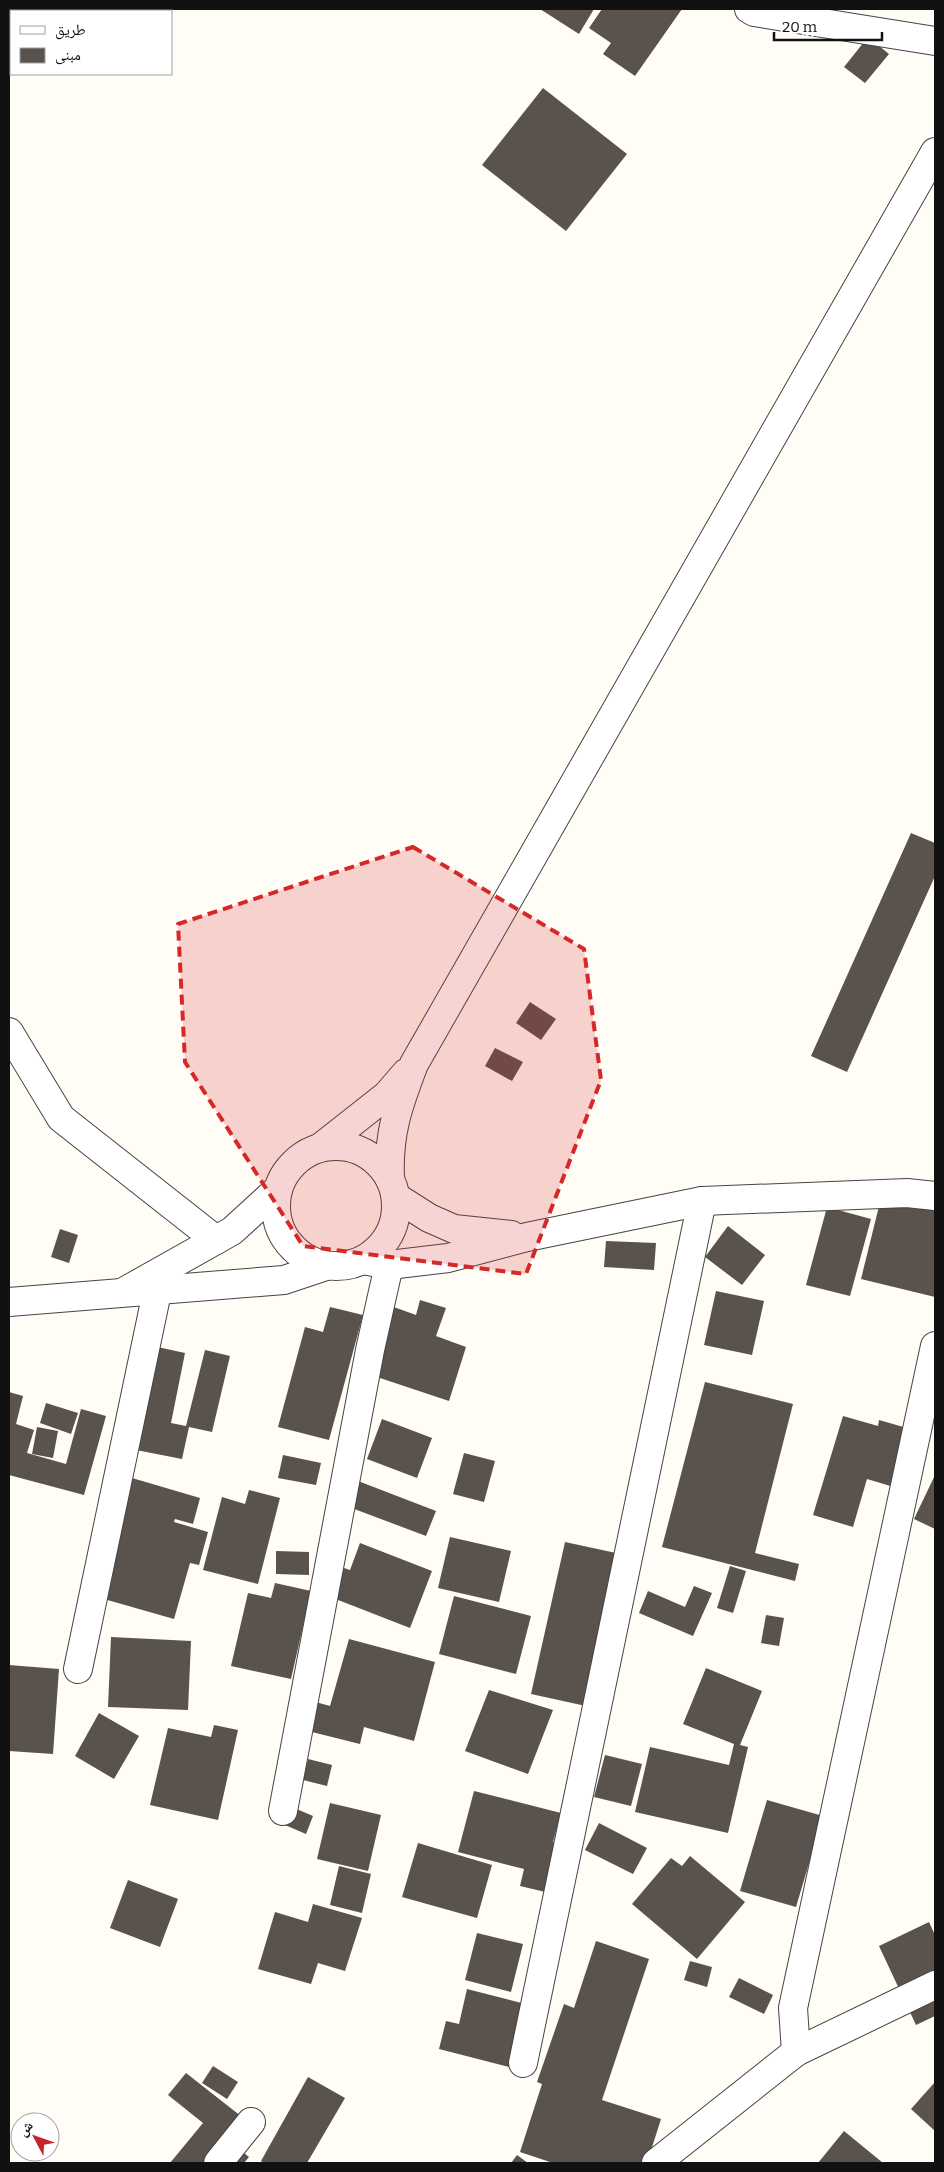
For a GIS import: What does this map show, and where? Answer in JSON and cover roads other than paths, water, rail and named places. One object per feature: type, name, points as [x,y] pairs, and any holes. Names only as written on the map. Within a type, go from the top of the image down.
[{"type":"street","points":[[749,9],[754,12],[935,42]]},
{"type":"street","points":[[283,1811],[370,1350],[376,1263],[379,1249],[390,1234],[396,1216],[389,1153],[391,1130],[414,1064],[935,152]]},
{"type":"street","points":[[9,1032],[61,1118],[216,1240]]},
{"type":"street","points":[[326,1266],[301,1256],[291,1247],[280,1230],[275,1209],[278,1189],[287,1170],[297,1160],[321,1147],[387,1095],[414,1064]]},
{"type":"street","points":[[321,1147],[342,1146],[362,1151],[379,1162],[393,1188],[429,1218],[454,1229],[527,1237]]},
{"type":"street","points":[[119,1294],[232,1231],[278,1189]]},
{"type":"street","points":[[9,1302],[157,1292],[284,1280],[326,1266],[448,1258],[527,1237],[702,1201],[907,1193],[935,1196]]},
{"type":"street","points":[[523,2063],[702,1201]]},
{"type":"street","points":[[78,1669],[157,1292]]},
{"type":"street","points":[[796,2052],[793,2008],[935,1346]]},
{"type":"street","points":[[656,2163],[796,2052],[935,1986]]},
{"type":"street","points":[[218,2163],[251,2122]]}]
